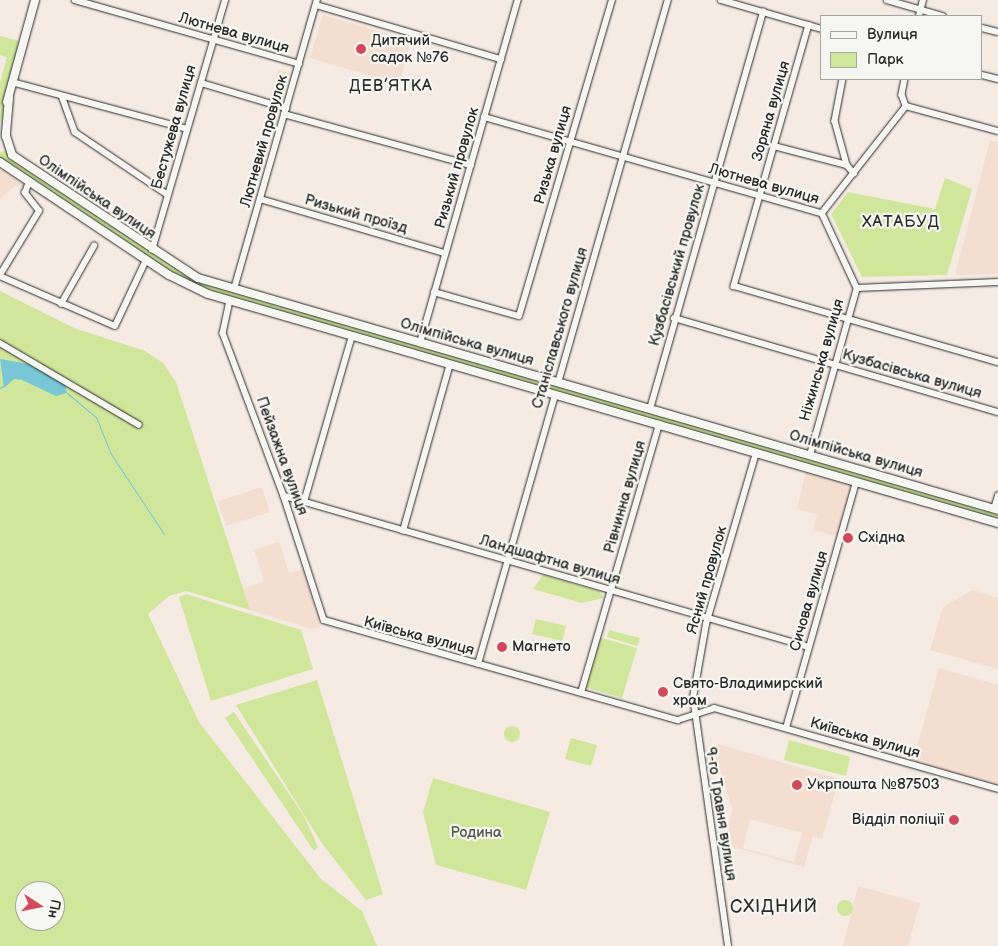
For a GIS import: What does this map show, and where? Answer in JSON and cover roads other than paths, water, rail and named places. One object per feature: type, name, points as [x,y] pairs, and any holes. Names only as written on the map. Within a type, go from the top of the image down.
[{"type":"main road","points":[[0,125],[36,0]]},
{"type":"main road","points":[[0,152],[9,150],[9,98]]},
{"type":"main road","name":"Олімпійська вулиця","points":[[9,150],[23,164],[152,250],[198,278],[996,510]]},
{"type":"main road","name":"Олімпійська вулиця","points":[[0,162],[184,284],[230,301],[998,523]]},
{"type":"main road","points":[[17,174],[23,164]]},
{"type":"main road","name":"Бестужева вулиця","points":[[146,260],[152,250]]},
{"type":"main road","points":[[230,301],[234,289]]},
{"type":"main road","name":"Станіславського вулиця","points":[[555,395],[558,383]]},
{"type":"main road","name":"Ніжинська вулиця","points":[[806,468],[810,455]]},
{"type":"street","name":"Лютнева вулиця","points":[[75,0],[299,64]]},
{"type":"street","name":"Бестужева вулиця","points":[[152,250],[225,0]]},
{"type":"street","name":"Ризький провулок","points":[[420,343],[518,0]]},
{"type":"street","name":"Ризька вулиця","points":[[434,292],[519,316],[612,0]]},
{"type":"street","name":"Станіславського вулиця","points":[[558,383],[668,0]]},
{"type":"street","points":[[721,0],[820,28]]},
{"type":"street","points":[[887,0],[920,13],[935,15]]},
{"type":"street","points":[[920,13],[923,0]]},
{"type":"street","points":[[317,3],[501,59]]},
{"type":"street","name":"Лютневий провулок","points":[[234,289],[317,3]]},
{"type":"street","name":"Кузбасівський провулок","points":[[650,409],[674,318],[763,12]]},
{"type":"street","name":"Зоряна вулиця","points":[[809,25],[734,286],[998,362]]},
{"type":"street","points":[[983,28],[998,32]]},
{"type":"street","points":[[983,75],[998,80]]},
{"type":"street","points":[[843,80],[835,121],[846,165]]},
{"type":"street","points":[[905,80],[902,95],[906,106]]},
{"type":"street","points":[[12,82],[187,129]]},
{"type":"street","points":[[201,83],[285,111],[470,165]]},
{"type":"street","points":[[62,96],[74,132],[168,195]]},
{"type":"street","points":[[906,106],[998,131]]},
{"type":"street","points":[[822,213],[906,106]]},
{"type":"street","name":"Лютнева вулиця","points":[[484,117],[822,213],[857,288]]},
{"type":"street","points":[[774,146],[846,165],[854,172]]},
{"type":"street","points":[[29,182],[25,193],[39,211],[0,276],[115,326],[146,260]]},
{"type":"street","name":"Ризький проїзд","points":[[260,199],[445,253]]},
{"type":"street","points":[[61,304],[94,246]]},
{"type":"street","points":[[857,288],[998,282]]},
{"type":"street","name":"Ніжинська вулиця","points":[[810,455],[857,288]]},
{"type":"street","name":"Пейзажна вулиця","points":[[230,301],[223,333],[284,496],[324,620]]},
{"type":"street","name":"Кузбасівська вулиця","points":[[674,318],[998,412]]},
{"type":"street","points":[[304,502],[352,336]]},
{"type":"street","points":[[0,343],[139,424]]},
{"type":"street","points":[[403,531],[450,364]]},
{"type":"street","name":"Станіславського вулиця","points":[[478,664],[555,395]]},
{"type":"street","name":"Рівнинна вулиця","points":[[581,693],[659,424]]},
{"type":"street","name":"Ясний провулок","points":[[692,716],[708,618],[756,453]]},
{"type":"street","name":"Сичова вулиця","points":[[786,728],[856,482]]},
{"type":"street","name":"Ландшафтна вулиця","points":[[284,496],[809,647]]},
{"type":"street","points":[[996,510],[998,496]]},
{"type":"street","name":"Київська вулиця","points":[[324,620],[681,720],[714,708],[998,789]]},
{"type":"street","name":"9-го Травня вулиця","points":[[692,716],[728,946]]},
{"type":"water","points":[[0,359],[29,364],[65,383],[67,393],[56,396],[22,380],[14,379],[4,388]]},
{"type":"waterway","points":[[0,388],[4,385]]},
{"type":"waterway","points":[[67,393],[96,417],[111,454],[164,534]]},
{"type":"place","name":"Дитячий садок №76","points":[[361,49]]},
{"type":"place","name":"Східна","points":[[848,538]]},
{"type":"place","name":"Магнето","points":[[502,647]]},
{"type":"place","name":"Свято-Владимирский храм","points":[[663,692]]},
{"type":"place","name":"Укрпошта №87503","points":[[797,785]]},
{"type":"place","name":"Відділ поліції","points":[[954,820]]},
{"type":"district","name":"ДЕВ’ЯТКА","points":[[391,87]]},
{"type":"district","name":"ХАТАБУД","points":[[901,223]]},
{"type":"district","name":"СХІДНИЙ","points":[[774,907]]},
{"type":"park label","name":"Родина","points":[[476,833]]}]
